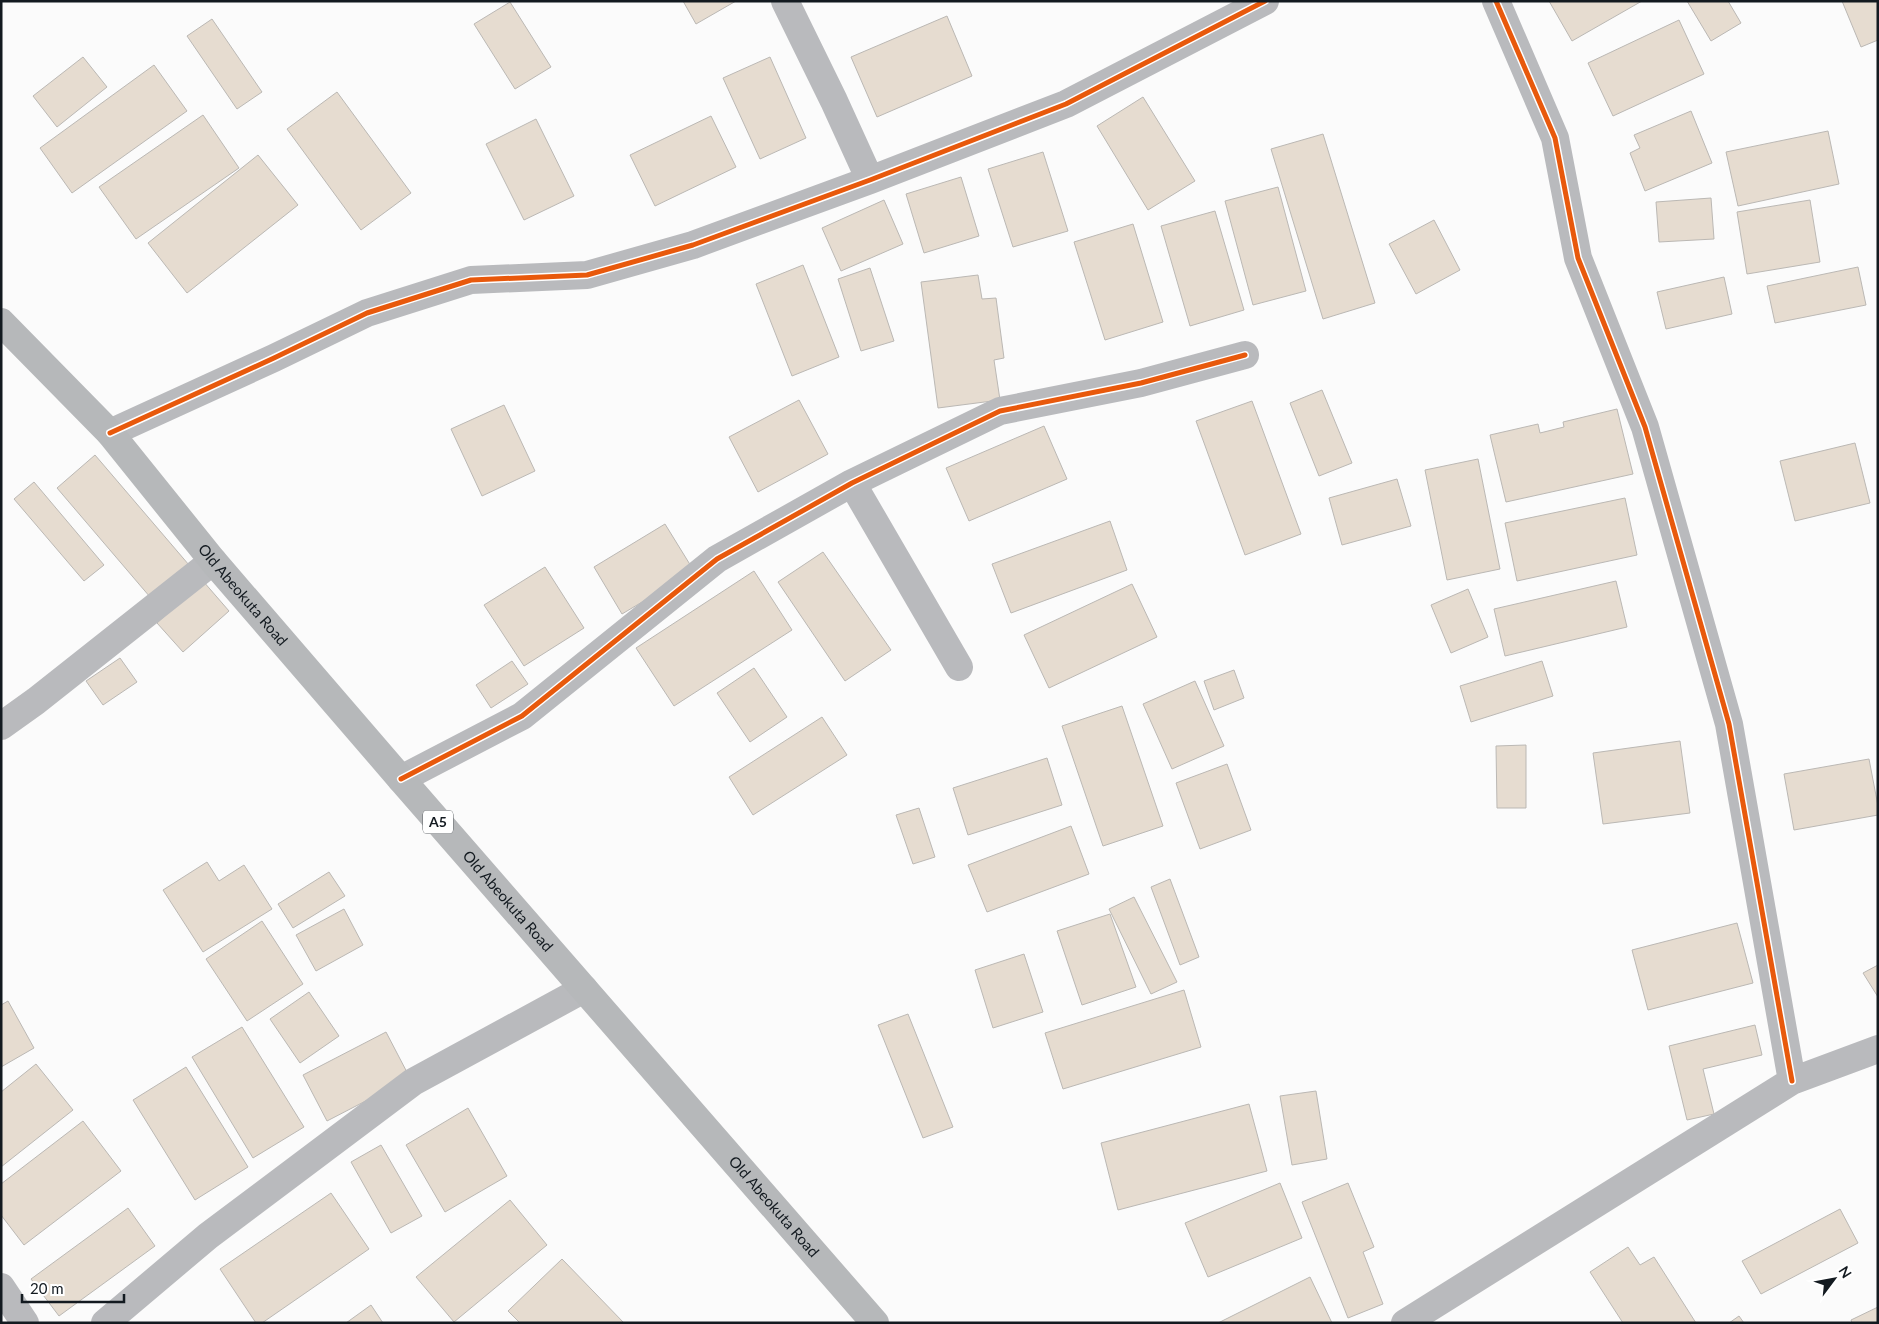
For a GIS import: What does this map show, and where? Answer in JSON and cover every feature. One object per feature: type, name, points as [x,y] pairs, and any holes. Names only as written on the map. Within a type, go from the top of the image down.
[{"type":"highway","name":"Old Abeokuta Road","points":[[1,322],[110,433],[213,561],[875,1323]]},
{"type":"street","points":[[785,1],[870,180]]},
{"type":"street","points":[[110,433],[274,358],[367,312],[471,280],[588,275],[693,245],[870,180],[1066,104],[1265,1]]},
{"type":"street","points":[[1496,1],[1556,138],[1578,258],[1645,427],[1729,724],[1792,1081]]},
{"type":"street","points":[[401,779],[522,716],[716,560],[852,483],[1000,411],[1141,383],[1245,355]]},
{"type":"street","points":[[852,483],[959,667]]},
{"type":"street","points":[[1,726],[36,701],[213,561]]},
{"type":"street","points":[[105,1323],[208,1236],[413,1082],[584,989]]},
{"type":"street","points":[[1405,1323],[1792,1081],[1878,1050]]},
{"type":"street","points":[[1,1287],[25,1323]]},
{"type":"building","points":[[683,1],[736,1],[696,24]]},
{"type":"building","points":[[1549,1],[1642,1],[1572,41]]},
{"type":"building","points":[[1687,1],[1728,1],[1741,23],[1711,41]]},
{"type":"building","points":[[1842,1],[1878,1],[1878,40],[1861,47]]},
{"type":"building","points":[[510,2],[551,67],[515,89],[474,24]]},
{"type":"building","points":[[947,16],[972,76],[877,117],[851,57]]},
{"type":"building","points":[[212,19],[262,92],[237,109],[187,36]]},
{"type":"building","points":[[1679,20],[1704,74],[1613,116],[1588,63]]},
{"type":"building","points":[[83,57],[107,87],[57,127],[33,96]]},
{"type":"building","points":[[770,57],[806,138],[760,159],[723,78]]},
{"type":"building","points":[[154,65],[187,111],[72,193],[40,148]]},
{"type":"building","points":[[337,92],[411,193],[361,230],[287,129]]},
{"type":"building","points":[[1143,97],[1195,181],[1148,210],[1097,126]]},
{"type":"building","points":[[1691,111],[1712,163],[1645,191],[1630,153],[1640,148],[1634,135]]},
{"type":"building","points":[[203,115],[239,168],[136,239],[99,187]]},
{"type":"building","points":[[711,116],[736,167],[655,206],[630,155]]},
{"type":"building","points":[[536,119],[574,196],[524,220],[486,144]]},
{"type":"building","points":[[1828,131],[1839,184],[1738,206],[1726,152]]},
{"type":"building","points":[[1323,134],[1375,303],[1323,319],[1271,149]]},
{"type":"building","points":[[1043,152],[1068,231],[1013,247],[988,169]]},
{"type":"building","points":[[258,155],[298,205],[187,293],[148,243]]},
{"type":"building","points":[[961,177],[979,236],[924,253],[906,194]]},
{"type":"building","points":[[1278,187],[1306,291],[1253,305],[1225,201]]},
{"type":"building","points":[[1711,198],[1714,239],[1659,242],[1656,202]]},
{"type":"building","points":[[884,200],[903,244],[841,271],[822,228]]},
{"type":"building","points":[[1810,200],[1820,262],[1747,274],[1737,212]]},
{"type":"building","points":[[1215,211],[1244,310],[1190,326],[1161,226]]},
{"type":"building","points":[[1434,220],[1460,270],[1416,294],[1389,244]]},
{"type":"building","points":[[1133,224],[1163,322],[1105,340],[1074,242]]},
{"type":"building","points":[[803,265],[839,357],[792,376],[756,284]]},
{"type":"building","points":[[1858,267],[1866,305],[1775,323],[1767,286]]},
{"type":"building","points":[[870,268],[894,341],[861,351],[838,279]]},
{"type":"building","points":[[978,275],[982,299],[996,298],[1004,358],[994,360],[1000,400],[938,408],[921,282]]},
{"type":"building","points":[[1724,277],[1732,314],[1666,329],[1657,292]]},
{"type":"building","points":[[1322,390],[1352,463],[1319,476],[1290,403]]},
{"type":"building","points":[[799,400],[828,454],[758,492],[729,437]]},
{"type":"building","points":[[1252,401],[1301,534],[1245,555],[1196,421]]},
{"type":"building","points":[[504,405],[535,471],[482,496],[451,429]]},
{"type":"building","points":[[1617,409],[1633,474],[1506,502],[1490,435],[1538,424],[1540,433],[1564,427],[1563,422]]},
{"type":"building","points":[[1044,426],[1067,479],[969,521],[946,468]]},
{"type":"building","points":[[1855,443],[1870,503],[1795,521],[1780,461]]},
{"type":"building","points":[[95,455],[195,572],[156,604],[57,488]]},
{"type":"building","points":[[1478,459],[1500,569],[1447,580],[1425,470]]},
{"type":"building","points":[[1397,479],[1411,526],[1342,545],[1329,498]]},
{"type":"building","points":[[34,482],[104,565],[84,581],[14,499]]},
{"type":"building","points":[[1625,498],[1637,555],[1517,581],[1505,523]]},
{"type":"building","points":[[1110,521],[1127,570],[1011,613],[992,564]]},
{"type":"building","points":[[665,524],[694,571],[622,614],[594,567]]},
{"type":"building","points":[[823,552],[891,650],[845,681],[778,582]]},
{"type":"building","points":[[545,567],[584,628],[524,666],[484,605]]},
{"type":"building","points":[[754,571],[792,630],[674,706],[636,648]]},
{"type":"building","points":[[203,581],[229,611],[183,652],[157,623]]},
{"type":"building","points":[[1616,581],[1627,627],[1505,656],[1494,609]]},
{"type":"building","points":[[1132,584],[1157,637],[1049,688],[1024,635]]},
{"type":"building","points":[[1468,589],[1488,637],[1451,653],[1431,605]]},
{"type":"building","points":[[120,658],[137,682],[103,705],[86,681]]},
{"type":"building","points":[[512,661],[528,684],[491,708],[476,685]]},
{"type":"building","points":[[1542,661],[1553,696],[1471,722],[1460,686]]},
{"type":"building","points":[[754,668],[787,717],[750,742],[717,693]]},
{"type":"building","points":[[1234,670],[1244,698],[1214,710],[1204,681]]},
{"type":"building","points":[[1195,681],[1224,746],[1172,769],[1143,704]]},
{"type":"building","points":[[1122,706],[1163,826],[1103,846],[1062,726]]},
{"type":"building","points":[[822,717],[847,755],[753,815],[729,777]]},
{"type":"building","points":[[1680,741],[1690,813],[1603,824],[1593,753]]},
{"type":"building","points":[[1526,745],[1526,808],[1497,808],[1496,746]]},
{"type":"building","points":[[1047,758],[1062,805],[968,835],[953,788]]},
{"type":"building","points":[[1869,759],[1878,815],[1794,830],[1784,774]]},
{"type":"building","points":[[1227,764],[1251,830],[1200,849],[1176,783]]},
{"type":"building","points":[[919,808],[935,857],[913,864],[896,815]]},
{"type":"building","points":[[1071,826],[1089,874],[987,912],[968,865]]},
{"type":"building","points":[[207,862],[219,881],[244,865],[272,909],[203,952],[163,890]]},
{"type":"building","points":[[329,872],[345,896],[293,928],[278,904]]},
{"type":"building","points":[[1170,879],[1199,957],[1180,965],[1151,887]]},
{"type":"building","points":[[1134,897],[1177,982],[1151,994],[1109,909]]},
{"type":"building","points":[[344,909],[363,945],[316,971],[296,935]]},
{"type":"building","points":[[1110,914],[1136,987],[1082,1005],[1057,931]]},
{"type":"building","points":[[262,921],[303,984],[247,1021],[206,959]]},
{"type":"building","points":[[1737,923],[1753,983],[1648,1010],[1632,950]]},
{"type":"building","points":[[1024,954],[1043,1012],[993,1028],[975,970]]},
{"type":"building","points":[[1878,965],[1878,997],[1863,973]]},
{"type":"building","points":[[1184,990],[1201,1047],[1063,1089],[1045,1033]]},
{"type":"building","points":[[309,992],[339,1036],[300,1063],[270,1019]]},
{"type":"building","points":[[8,1001],[34,1048],[1,1067],[1,1005]]},
{"type":"building","points":[[908,1014],[953,1127],[923,1138],[878,1025]]},
{"type":"building","points":[[1755,1025],[1762,1055],[1703,1069],[1714,1114],[1687,1120],[1669,1046]]},
{"type":"building","points":[[242,1027],[304,1127],[253,1158],[192,1057]]},
{"type":"building","points":[[386,1032],[410,1078],[327,1121],[303,1075]]},
{"type":"building","points":[[36,1064],[73,1110],[1,1167],[1,1092]]},
{"type":"building","points":[[186,1067],[248,1167],[195,1200],[133,1100]]},
{"type":"building","points":[[1316,1091],[1327,1159],[1292,1165],[1280,1096]]},
{"type":"building","points":[[1249,1104],[1267,1171],[1118,1210],[1101,1143]]},
{"type":"building","points":[[468,1108],[507,1176],[445,1212],[406,1145]]},
{"type":"building","points":[[83,1121],[121,1171],[24,1245],[1,1215],[1,1184]]},
{"type":"building","points":[[381,1145],[422,1216],[391,1233],[351,1162]]},
{"type":"building","points":[[1280,1183],[1302,1238],[1208,1277],[1185,1223]]},
{"type":"building","points":[[1348,1183],[1374,1247],[1363,1252],[1383,1304],[1348,1318],[1302,1202]]},
{"type":"building","points":[[331,1193],[369,1249],[262,1323],[256,1323],[220,1269]]},
{"type":"building","points":[[510,1200],[547,1245],[454,1322],[416,1277]]},
{"type":"building","points":[[128,1208],[155,1246],[59,1316],[31,1279]]},
{"type":"building","points":[[1840,1209],[1858,1243],[1761,1294],[1742,1261]]},
{"type":"building","points":[[1628,1247],[1640,1265],[1654,1257],[1696,1323],[1623,1323],[1590,1272]]},
{"type":"building","points":[[562,1259],[624,1323],[520,1323],[508,1311]]},
{"type":"building","points":[[1310,1277],[1332,1323],[1218,1323]]},
{"type":"building","points":[[371,1305],[383,1323],[346,1323]]},
{"type":"building","points":[[1878,1307],[1878,1323],[1852,1323],[1851,1320]]},
{"type":"building","points":[[1739,1316],[1744,1323],[1729,1323]]},
{"type":"cycle path","points":[[110,433],[367,313],[471,280],[587,275],[693,245],[870,180],[1066,104],[1265,1]]},
{"type":"cycle path","points":[[1496,1],[1555,138],[1578,258],[1645,427],[1729,724],[1792,1081]]},
{"type":"cycle path","points":[[401,779],[522,716],[717,559],[852,483],[1000,411],[1141,383],[1245,355]]}]
